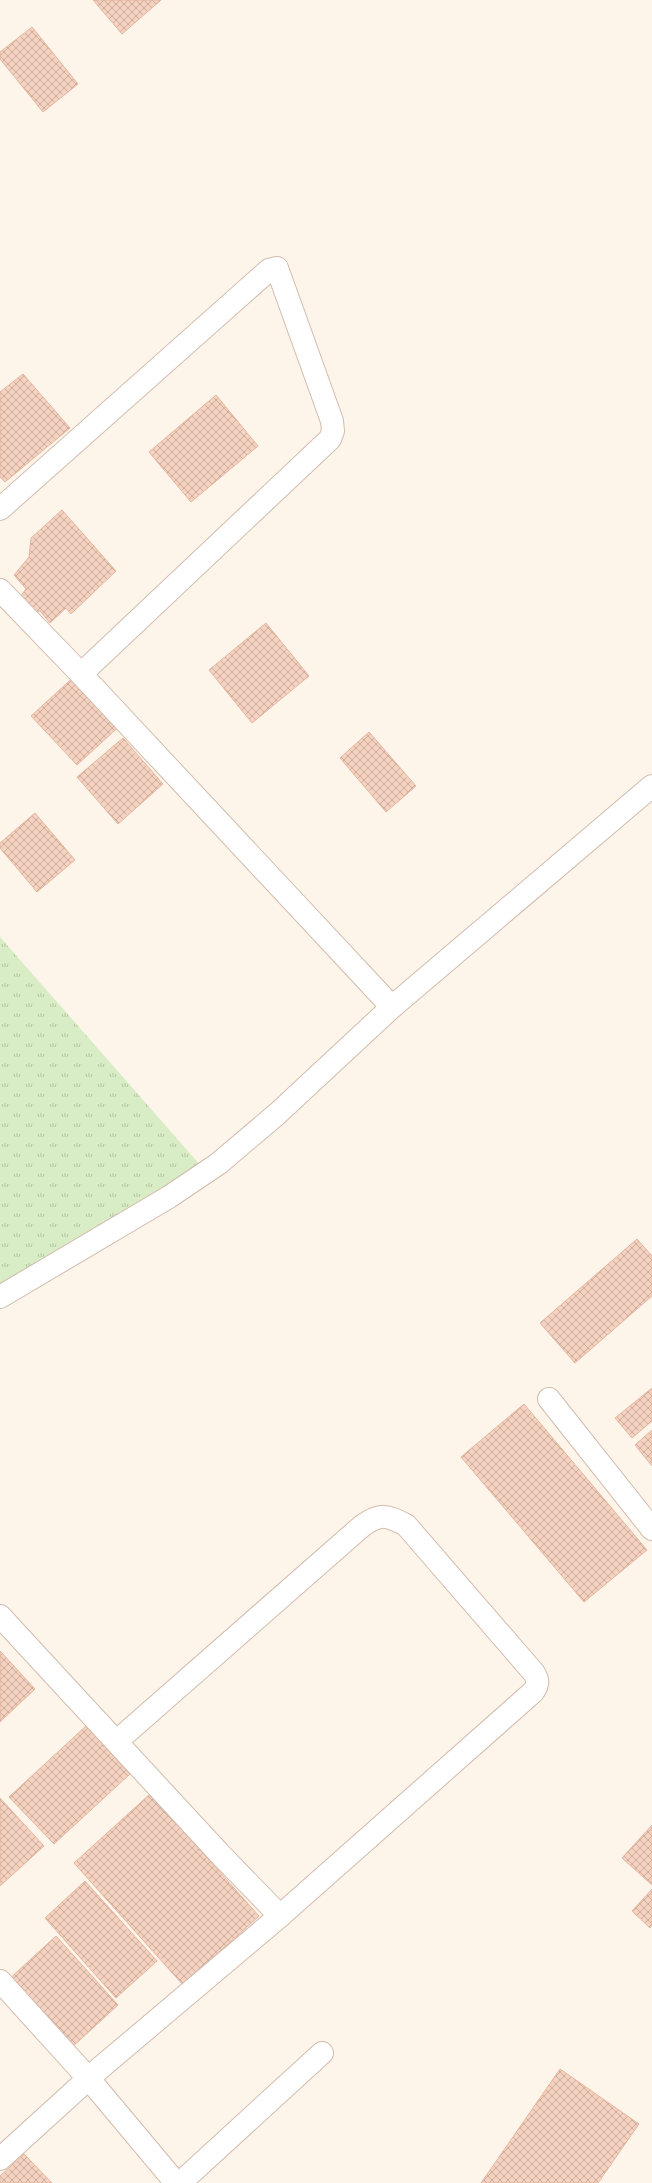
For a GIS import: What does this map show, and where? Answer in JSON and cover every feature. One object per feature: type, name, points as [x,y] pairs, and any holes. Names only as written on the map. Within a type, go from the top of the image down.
[{"type":"street","points":[[0,508],[269,270],[277,268],[332,421],[333,431],[330,439],[81,674]]},
{"type":"street","points":[[0,590],[81,674],[392,1007]]},
{"type":"street","points":[[0,1297],[163,1201],[218,1164],[277,1114],[392,1007],[652,786]]},
{"type":"street","points":[[549,1399],[652,1529]]},
{"type":"street","points":[[0,2159],[89,2079],[280,1916],[533,1692],[537,1687],[538,1681],[534,1673],[406,1525],[391,1518],[376,1517],[362,1526],[117,1741]]},
{"type":"street","points":[[0,1616],[280,1916]]},
{"type":"street","points":[[0,1981],[89,2079],[176,2183]]},
{"type":"street","points":[[180,2183],[322,2053]]},
{"type":"green space","points":[[0,937],[202,1167],[0,1284]]},
{"type":"building","points":[[93,0],[161,0],[122,34]]},
{"type":"building","points":[[32,27],[78,84],[43,112],[0,59],[0,52]]},
{"type":"building","points":[[23,374],[70,428],[5,482],[0,477],[0,392]]},
{"type":"building","points":[[216,395],[258,446],[191,502],[149,452]]},
{"type":"building","points":[[62,510],[116,571],[71,614],[66,608],[50,623],[40,611],[33,613],[20,597],[26,589],[14,575],[29,557],[31,538]]},
{"type":"building","points":[[266,623],[309,676],[252,723],[209,670]]},
{"type":"building","points":[[78,673],[124,722],[77,765],[31,716]]},
{"type":"building","points":[[369,732],[416,786],[386,812],[340,758]]},
{"type":"building","points":[[123,738],[163,784],[118,824],[77,777]]},
{"type":"building","points":[[35,813],[75,860],[37,892],[0,848],[0,843]]},
{"type":"building","points":[[637,1239],[652,1256],[652,1296],[575,1363],[540,1323]]},
{"type":"building","points":[[652,1388],[652,1421],[632,1438],[615,1418]]},
{"type":"building","points":[[524,1404],[647,1550],[584,1602],[461,1457]]},
{"type":"building","points":[[652,1430],[652,1466],[635,1445]]},
{"type":"building","points":[[0,1651],[35,1689],[0,1722]]},
{"type":"building","points":[[86,1726],[130,1774],[54,1844],[9,1797]]},
{"type":"building","points":[[150,1794],[259,1916],[183,1985],[74,1863]]},
{"type":"building","points":[[0,1798],[44,1846],[0,1886]]},
{"type":"building","points":[[652,1825],[652,1885],[622,1858]]},
{"type":"building","points":[[85,1881],[157,1961],[116,1998],[45,1918]]},
{"type":"building","points":[[652,1889],[652,1925],[650,1928],[632,1911]]},
{"type":"building","points":[[56,1936],[118,2005],[69,2050],[7,1981]]},
{"type":"building","points":[[560,2069],[639,2124],[598,2183],[481,2183]]},
{"type":"building","points":[[24,2154],[52,2183],[0,2183],[0,2176]]}]
